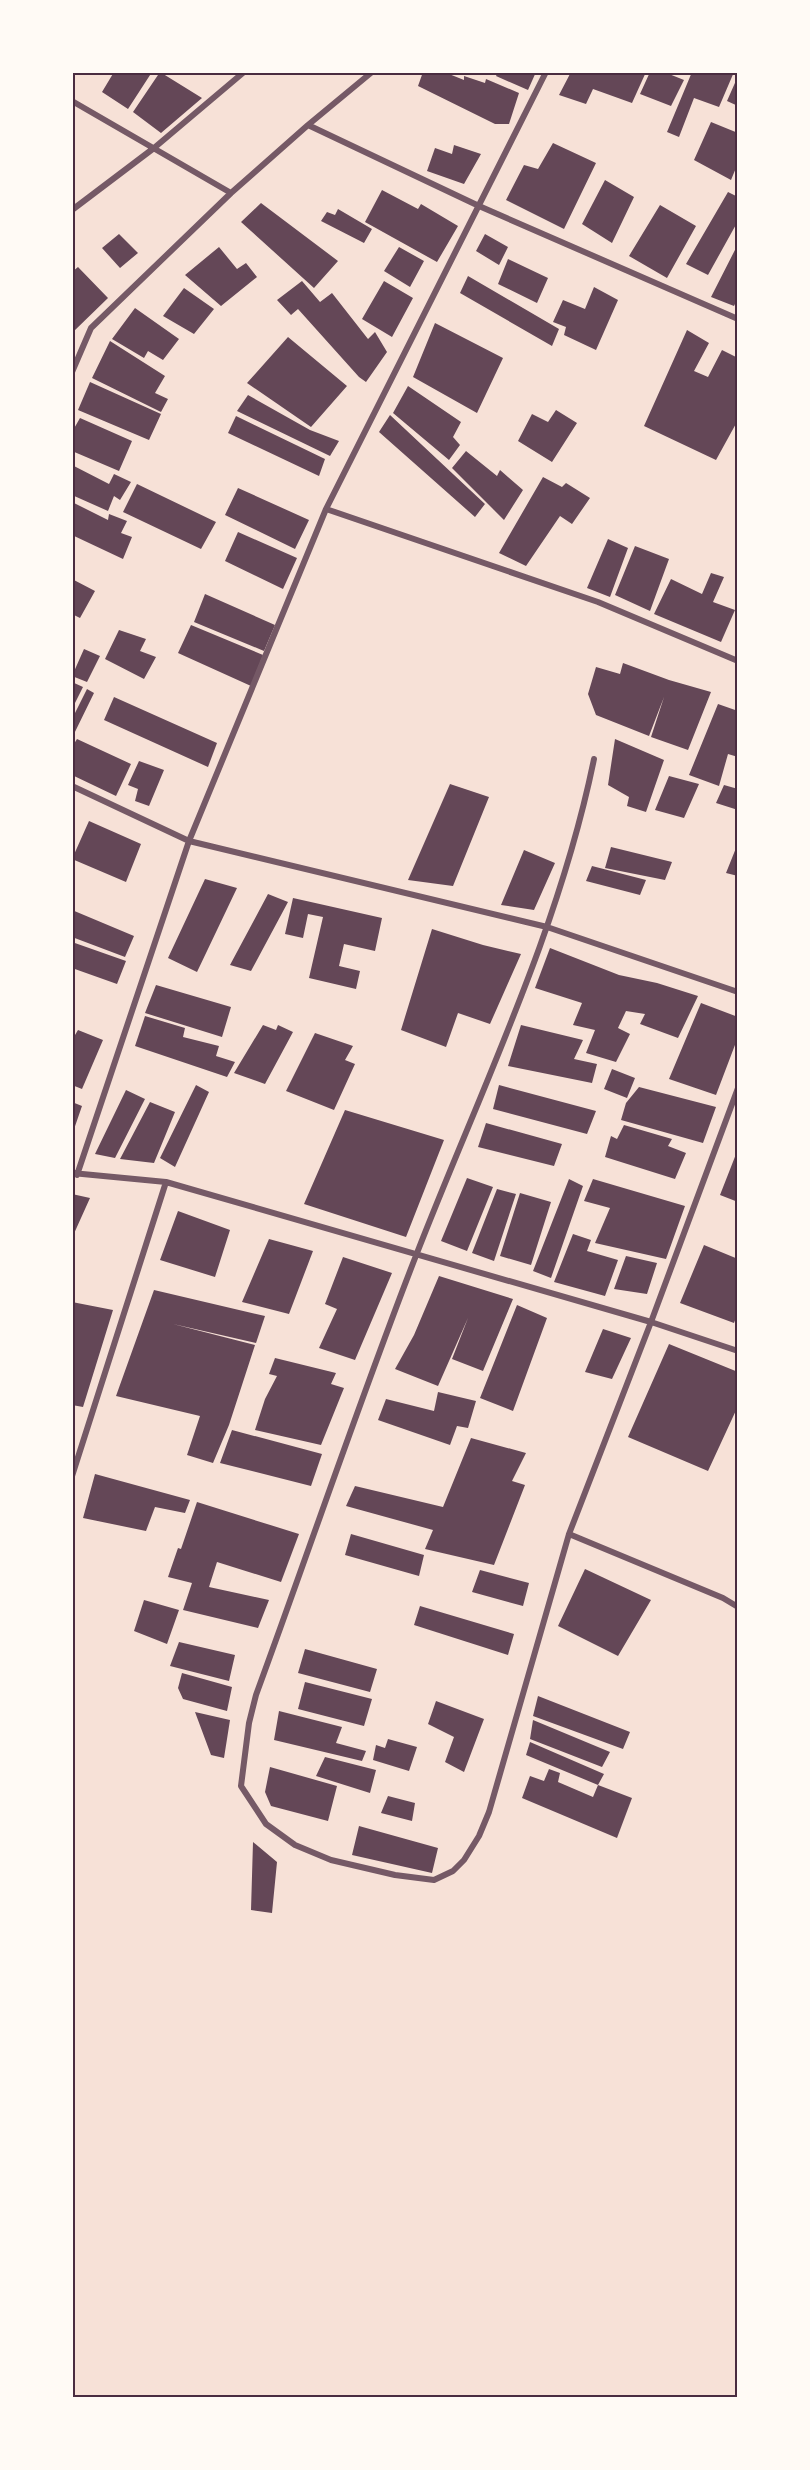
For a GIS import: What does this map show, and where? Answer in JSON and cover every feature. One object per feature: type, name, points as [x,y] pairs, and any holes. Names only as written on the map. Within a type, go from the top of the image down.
[{"type":"street","points":[[72,210],[154,148],[244,72]]},
{"type":"street","points":[[72,372],[91,328],[231,193],[308,124],[372,72]]},
{"type":"street","points":[[546,72],[326,509],[189,841],[75,1174],[166,1182],[651,1322],[738,1351]]},
{"type":"street","points":[[72,100],[231,193]]},
{"type":"street","points":[[308,124],[479,206],[738,320]]},
{"type":"street","points":[[326,509],[598,602],[738,661]]},
{"type":"street","points":[[594,759],[582,819],[547,927],[416,1255],[256,1695],[249,1723],[241,1786],[266,1824],[295,1845],[331,1860],[395,1875],[434,1880],[453,1871],[464,1860],[479,1836],[489,1812],[570,1534],[738,1088]]},
{"type":"street","points":[[72,786],[189,841],[547,927],[738,992]]},
{"type":"street","points":[[72,1476],[166,1182]]},
{"type":"street","points":[[570,1534],[723,1598],[738,1607]]},
{"type":"building","points":[[114,72],[152,72],[128,109],[102,92]]},
{"type":"building","points":[[160,72],[202,98],[161,133],[133,112]]},
{"type":"building","points":[[423,72],[444,72],[464,80],[464,76],[485,83],[486,79],[519,93],[509,124],[495,124],[418,86]]},
{"type":"building","points":[[498,72],[536,72],[528,90],[496,76]]},
{"type":"building","points":[[571,72],[646,72],[632,103],[593,89],[586,104],[559,95]]},
{"type":"building","points":[[650,72],[664,72],[684,80],[671,106],[640,94]]},
{"type":"building","points":[[692,72],[734,72],[719,107],[694,98],[679,137],[667,132]]},
{"type":"building","points":[[738,76],[738,106],[727,101]]},
{"type":"building","points":[[711,122],[738,133],[738,163],[731,180],[694,160]]},
{"type":"building","points":[[553,143],[596,163],[564,229],[506,200],[524,165],[538,169]]},
{"type":"building","points":[[454,145],[481,154],[464,184],[427,171],[435,148],[452,154]]},
{"type":"building","points":[[605,180],[634,197],[612,243],[582,224]]},
{"type":"building","points":[[382,190],[418,209],[421,204],[458,226],[437,262],[365,222]]},
{"type":"building","points":[[728,192],[738,197],[738,221],[708,275],[686,264]]},
{"type":"building","points":[[261,203],[338,261],[314,288],[241,222]]},
{"type":"building","points":[[660,205],[696,226],[667,278],[629,256]]},
{"type":"building","points":[[338,209],[372,229],[364,243],[321,221],[327,212],[335,215]]},
{"type":"building","points":[[119,234],[138,253],[120,268],[102,248]]},
{"type":"building","points":[[485,234],[508,247],[499,265],[476,251]]},
{"type":"building","points":[[738,244],[738,298],[734,306],[711,297]]},
{"type":"building","points":[[219,247],[237,269],[246,263],[257,277],[221,306],[185,275]]},
{"type":"building","points":[[399,247],[424,261],[410,287],[384,271]]},
{"type":"building","points":[[508,259],[548,278],[537,303],[498,284]]},
{"type":"building","points":[[78,267],[108,298],[72,333],[72,272]]},
{"type":"building","points":[[468,276],[559,329],[552,346],[460,293]]},
{"type":"building","points":[[302,281],[320,302],[332,293],[368,339],[375,332],[387,352],[366,382],[298,309],[291,315],[277,300]]},
{"type":"building","points":[[384,281],[413,298],[392,337],[362,319]]},
{"type":"building","points":[[594,287],[618,300],[596,350],[564,335],[566,327],[553,322],[563,300],[585,309]]},
{"type":"building","points":[[184,288],[214,309],[194,334],[163,316]]},
{"type":"building","points":[[135,308],[179,339],[163,360],[148,351],[144,358],[112,339]]},
{"type":"building","points":[[435,323],[503,358],[477,413],[413,377]]},
{"type":"building","points":[[687,330],[709,343],[694,371],[708,377],[722,350],[738,358],[738,420],[716,460],[644,426]]},
{"type":"building","points":[[288,337],[347,386],[311,427],[247,383]]},
{"type":"building","points":[[110,341],[165,376],[155,393],[168,399],[161,412],[92,378]]},
{"type":"building","points":[[90,382],[161,414],[149,440],[78,410]]},
{"type":"building","points":[[408,386],[461,422],[453,437],[460,445],[449,460],[393,413]]},
{"type":"building","points":[[248,395],[310,430],[339,441],[330,456],[237,411]]},
{"type":"building","points":[[556,410],[577,423],[552,462],[518,441],[532,414],[548,422]]},
{"type":"building","points":[[390,415],[485,504],[475,517],[379,432]]},
{"type":"building","points":[[236,416],[325,459],[319,476],[228,433]]},
{"type":"building","points":[[80,418],[132,441],[119,471],[72,451],[72,432]]},
{"type":"building","points":[[466,451],[497,476],[500,470],[523,490],[504,520],[452,468]]},
{"type":"building","points":[[72,465],[109,484],[114,474],[131,482],[120,500],[114,496],[108,511],[72,495]]},
{"type":"building","points":[[543,477],[562,487],[566,483],[590,498],[572,524],[560,516],[526,566],[499,553]]},
{"type":"building","points":[[137,484],[216,522],[201,549],[123,512]]},
{"type":"building","points":[[238,488],[309,520],[295,549],[225,515]]},
{"type":"building","points":[[72,502],[108,520],[109,514],[127,521],[121,533],[132,537],[123,559],[72,535]]},
{"type":"building","points":[[238,532],[297,558],[283,589],[225,561]]},
{"type":"building","points":[[608,539],[628,548],[610,597],[587,588]]},
{"type":"building","points":[[635,546],[669,559],[650,611],[615,595]]},
{"type":"building","points":[[711,573],[724,577],[713,602],[735,610],[721,642],[654,614],[671,579],[702,594]]},
{"type":"building","points":[[72,579],[95,591],[80,618],[72,614]]},
{"type":"building","points":[[205,594],[275,625],[264,651],[194,622]]},
{"type":"building","points":[[191,625],[263,655],[251,686],[178,653]]},
{"type":"building","points":[[119,630],[146,639],[140,651],[156,657],[144,679],[105,659]]},
{"type":"building","points":[[84,649],[100,656],[87,682],[72,676]]},
{"type":"building","points":[[623,663],[711,692],[688,750],[651,737],[664,697],[649,736],[596,715],[588,694],[596,667],[620,674]]},
{"type":"building","points":[[72,682],[83,687],[72,709]]},
{"type":"building","points":[[87,689],[94,693],[72,738],[72,719]]},
{"type":"building","points":[[114,697],[217,743],[208,767],[104,720]]},
{"type":"building","points":[[718,704],[738,711],[738,757],[728,754],[719,786],[689,775]]},
{"type":"building","points":[[77,739],[131,764],[116,796],[72,775],[72,747]]},
{"type":"building","points":[[615,739],[664,760],[646,812],[627,806],[629,797],[608,785]]},
{"type":"building","points":[[139,761],[164,770],[149,806],[135,801],[138,789],[128,785]]},
{"type":"building","points":[[669,776],[699,784],[684,818],[655,810]]},
{"type":"building","points":[[450,784],[489,797],[453,886],[408,880]]},
{"type":"building","points":[[724,785],[738,789],[738,810],[716,803]]},
{"type":"building","points":[[89,821],[141,844],[126,882],[72,859]]},
{"type":"building","points":[[738,843],[738,876],[726,873]]},
{"type":"building","points":[[611,847],[672,862],[665,880],[605,868]]},
{"type":"building","points":[[524,850],[555,863],[534,910],[501,905]]},
{"type":"building","points":[[592,866],[646,880],[640,895],[586,881]]},
{"type":"building","points":[[205,879],[237,888],[197,972],[168,958]]},
{"type":"building","points":[[268,894],[288,902],[251,971],[230,965]]},
{"type":"building","points":[[293,898],[382,918],[375,951],[344,944],[339,966],[360,971],[356,989],[309,978],[323,917],[308,914],[303,938],[285,934]]},
{"type":"building","points":[[72,910],[134,936],[125,957],[72,937]]},
{"type":"building","points":[[432,929],[521,954],[490,1024],[458,1013],[446,1047],[401,1030]]},
{"type":"building","points":[[72,942],[126,961],[117,984],[72,968]]},
{"type":"building","points":[[550,948],[619,975],[657,983],[698,996],[678,1038],[640,1024],[645,1014],[626,1011],[618,1028],[630,1034],[616,1062],[586,1053],[595,1030],[573,1025],[582,1003],[535,988]]},
{"type":"building","points":[[156,985],[231,1007],[222,1037],[145,1013]]},
{"type":"building","points":[[701,1003],[738,1017],[738,1037],[716,1095],[669,1079]]},
{"type":"building","points":[[145,1016],[185,1028],[183,1037],[219,1046],[216,1056],[235,1062],[227,1077],[135,1046]]},
{"type":"building","points":[[263,1025],[276,1030],[278,1025],[293,1032],[265,1084],[234,1073]]},
{"type":"building","points":[[521,1025],[583,1040],[574,1059],[597,1064],[592,1083],[508,1066]]},
{"type":"building","points":[[78,1030],[103,1040],[82,1089],[72,1085],[72,1040]]},
{"type":"building","points":[[315,1033],[353,1046],[345,1060],[355,1064],[334,1110],[286,1091]]},
{"type":"building","points":[[612,1069],[635,1078],[627,1098],[604,1089]]},
{"type":"building","points":[[196,1085],[209,1092],[175,1167],[160,1158]]},
{"type":"building","points":[[499,1085],[596,1111],[587,1134],[493,1109]]},
{"type":"building","points":[[639,1087],[716,1107],[703,1143],[621,1120],[626,1103]]},
{"type":"building","points":[[126,1090],[145,1099],[115,1158],[95,1154]]},
{"type":"building","points":[[72,1102],[82,1106],[72,1135]]},
{"type":"building","points":[[150,1102],[175,1112],[154,1163],[120,1159]]},
{"type":"building","points":[[345,1110],[444,1140],[406,1237],[304,1204]]},
{"type":"building","points":[[486,1123],[562,1144],[554,1166],[478,1147]]},
{"type":"building","points":[[624,1125],[672,1139],[668,1146],[686,1153],[675,1179],[605,1157],[611,1136],[617,1139]]},
{"type":"building","points":[[738,1149],[738,1202],[720,1195]]},
{"type":"building","points":[[467,1178],[493,1187],[467,1251],[441,1241]]},
{"type":"building","points":[[569,1179],[583,1186],[551,1278],[533,1271]]},
{"type":"building","points":[[593,1179],[685,1206],[666,1259],[595,1243],[610,1208],[584,1201]]},
{"type":"building","points":[[497,1189],[516,1194],[494,1261],[472,1253]]},
{"type":"building","points":[[520,1193],[551,1202],[531,1265],[500,1256]]},
{"type":"building","points":[[72,1194],[90,1198],[72,1238]]},
{"type":"building","points":[[178,1211],[230,1230],[215,1277],[160,1260]]},
{"type":"building","points":[[573,1234],[591,1240],[587,1251],[618,1260],[605,1296],[554,1282]]},
{"type":"building","points":[[269,1239],[313,1251],[289,1314],[242,1302]]},
{"type":"building","points":[[704,1245],[738,1259],[738,1312],[734,1323],[680,1303]]},
{"type":"building","points":[[626,1256],[657,1263],[647,1294],[614,1289]]},
{"type":"building","points":[[343,1257],[392,1273],[355,1360],[319,1348],[337,1309],[325,1304]]},
{"type":"building","points":[[439,1276],[513,1299],[483,1371],[452,1359],[468,1318],[438,1386],[395,1369],[414,1335]]},
{"type":"building","points":[[154,1290],[265,1316],[256,1343],[173,1324],[255,1345],[229,1425],[213,1463],[187,1455],[200,1416],[116,1396]]},
{"type":"building","points":[[72,1302],[113,1310],[83,1407],[72,1405]]},
{"type":"building","points":[[517,1305],[547,1318],[513,1411],[480,1398]]},
{"type":"building","points":[[603,1329],[631,1338],[612,1379],[585,1372]]},
{"type":"building","points":[[669,1344],[738,1372],[738,1406],[708,1471],[628,1437]]},
{"type":"building","points":[[275,1358],[336,1373],[331,1384],[344,1388],[321,1445],[255,1430],[265,1399],[277,1376],[269,1374]]},
{"type":"building","points":[[438,1392],[476,1401],[468,1428],[457,1426],[450,1445],[378,1420],[386,1399],[434,1411]]},
{"type":"building","points":[[232,1430],[322,1454],[311,1486],[220,1463]]},
{"type":"building","points":[[471,1438],[526,1453],[512,1481],[525,1485],[494,1565],[425,1549],[433,1530],[346,1506],[355,1486],[443,1507]]},
{"type":"building","points":[[95,1474],[190,1500],[185,1513],[155,1507],[146,1531],[83,1518]]},
{"type":"building","points":[[197,1502],[299,1534],[281,1582],[217,1562],[209,1587],[269,1600],[258,1628],[183,1610],[192,1583],[168,1577],[178,1548],[181,1549]]},
{"type":"building","points":[[351,1534],[424,1555],[419,1576],[345,1555]]},
{"type":"building","points":[[585,1569],[651,1600],[618,1656],[558,1626]]},
{"type":"building","points":[[480,1570],[529,1583],[523,1606],[472,1592]]},
{"type":"building","points":[[144,1600],[179,1610],[167,1644],[134,1631]]},
{"type":"building","points":[[420,1606],[514,1634],[508,1655],[414,1625]]},
{"type":"building","points":[[179,1642],[235,1655],[229,1681],[170,1666]]},
{"type":"building","points":[[305,1649],[377,1669],[370,1692],[298,1673]]},
{"type":"building","points":[[182,1673],[232,1687],[227,1711],[183,1699],[178,1688]]},
{"type":"building","points":[[305,1682],[372,1699],[364,1726],[298,1709]]},
{"type":"building","points":[[538,1696],[630,1732],[623,1749],[533,1716]]},
{"type":"building","points":[[436,1701],[484,1719],[464,1772],[445,1762],[454,1737],[428,1724]]},
{"type":"building","points":[[279,1711],[342,1727],[336,1743],[366,1751],[362,1761],[274,1740]]},
{"type":"building","points":[[195,1712],[230,1720],[224,1758],[211,1755]]},
{"type":"building","points":[[533,1720],[610,1752],[602,1767],[530,1739]]},
{"type":"building","points":[[388,1739],[417,1747],[409,1771],[373,1760],[376,1745],[385,1748]]},
{"type":"building","points":[[530,1742],[604,1774],[598,1785],[526,1755]]},
{"type":"building","points":[[325,1757],[376,1770],[370,1793],[316,1776]]},
{"type":"building","points":[[270,1767],[337,1786],[328,1821],[271,1806],[265,1792]]},
{"type":"building","points":[[549,1769],[560,1773],[558,1782],[593,1797],[598,1785],[632,1798],[617,1838],[522,1798],[530,1776],[544,1781]]},
{"type":"building","points":[[388,1796],[415,1803],[412,1821],[381,1813]]},
{"type":"building","points":[[359,1826],[438,1848],[432,1873],[352,1855]]},
{"type":"building","points":[[253,1842],[277,1862],[272,1913],[251,1910]]}]
